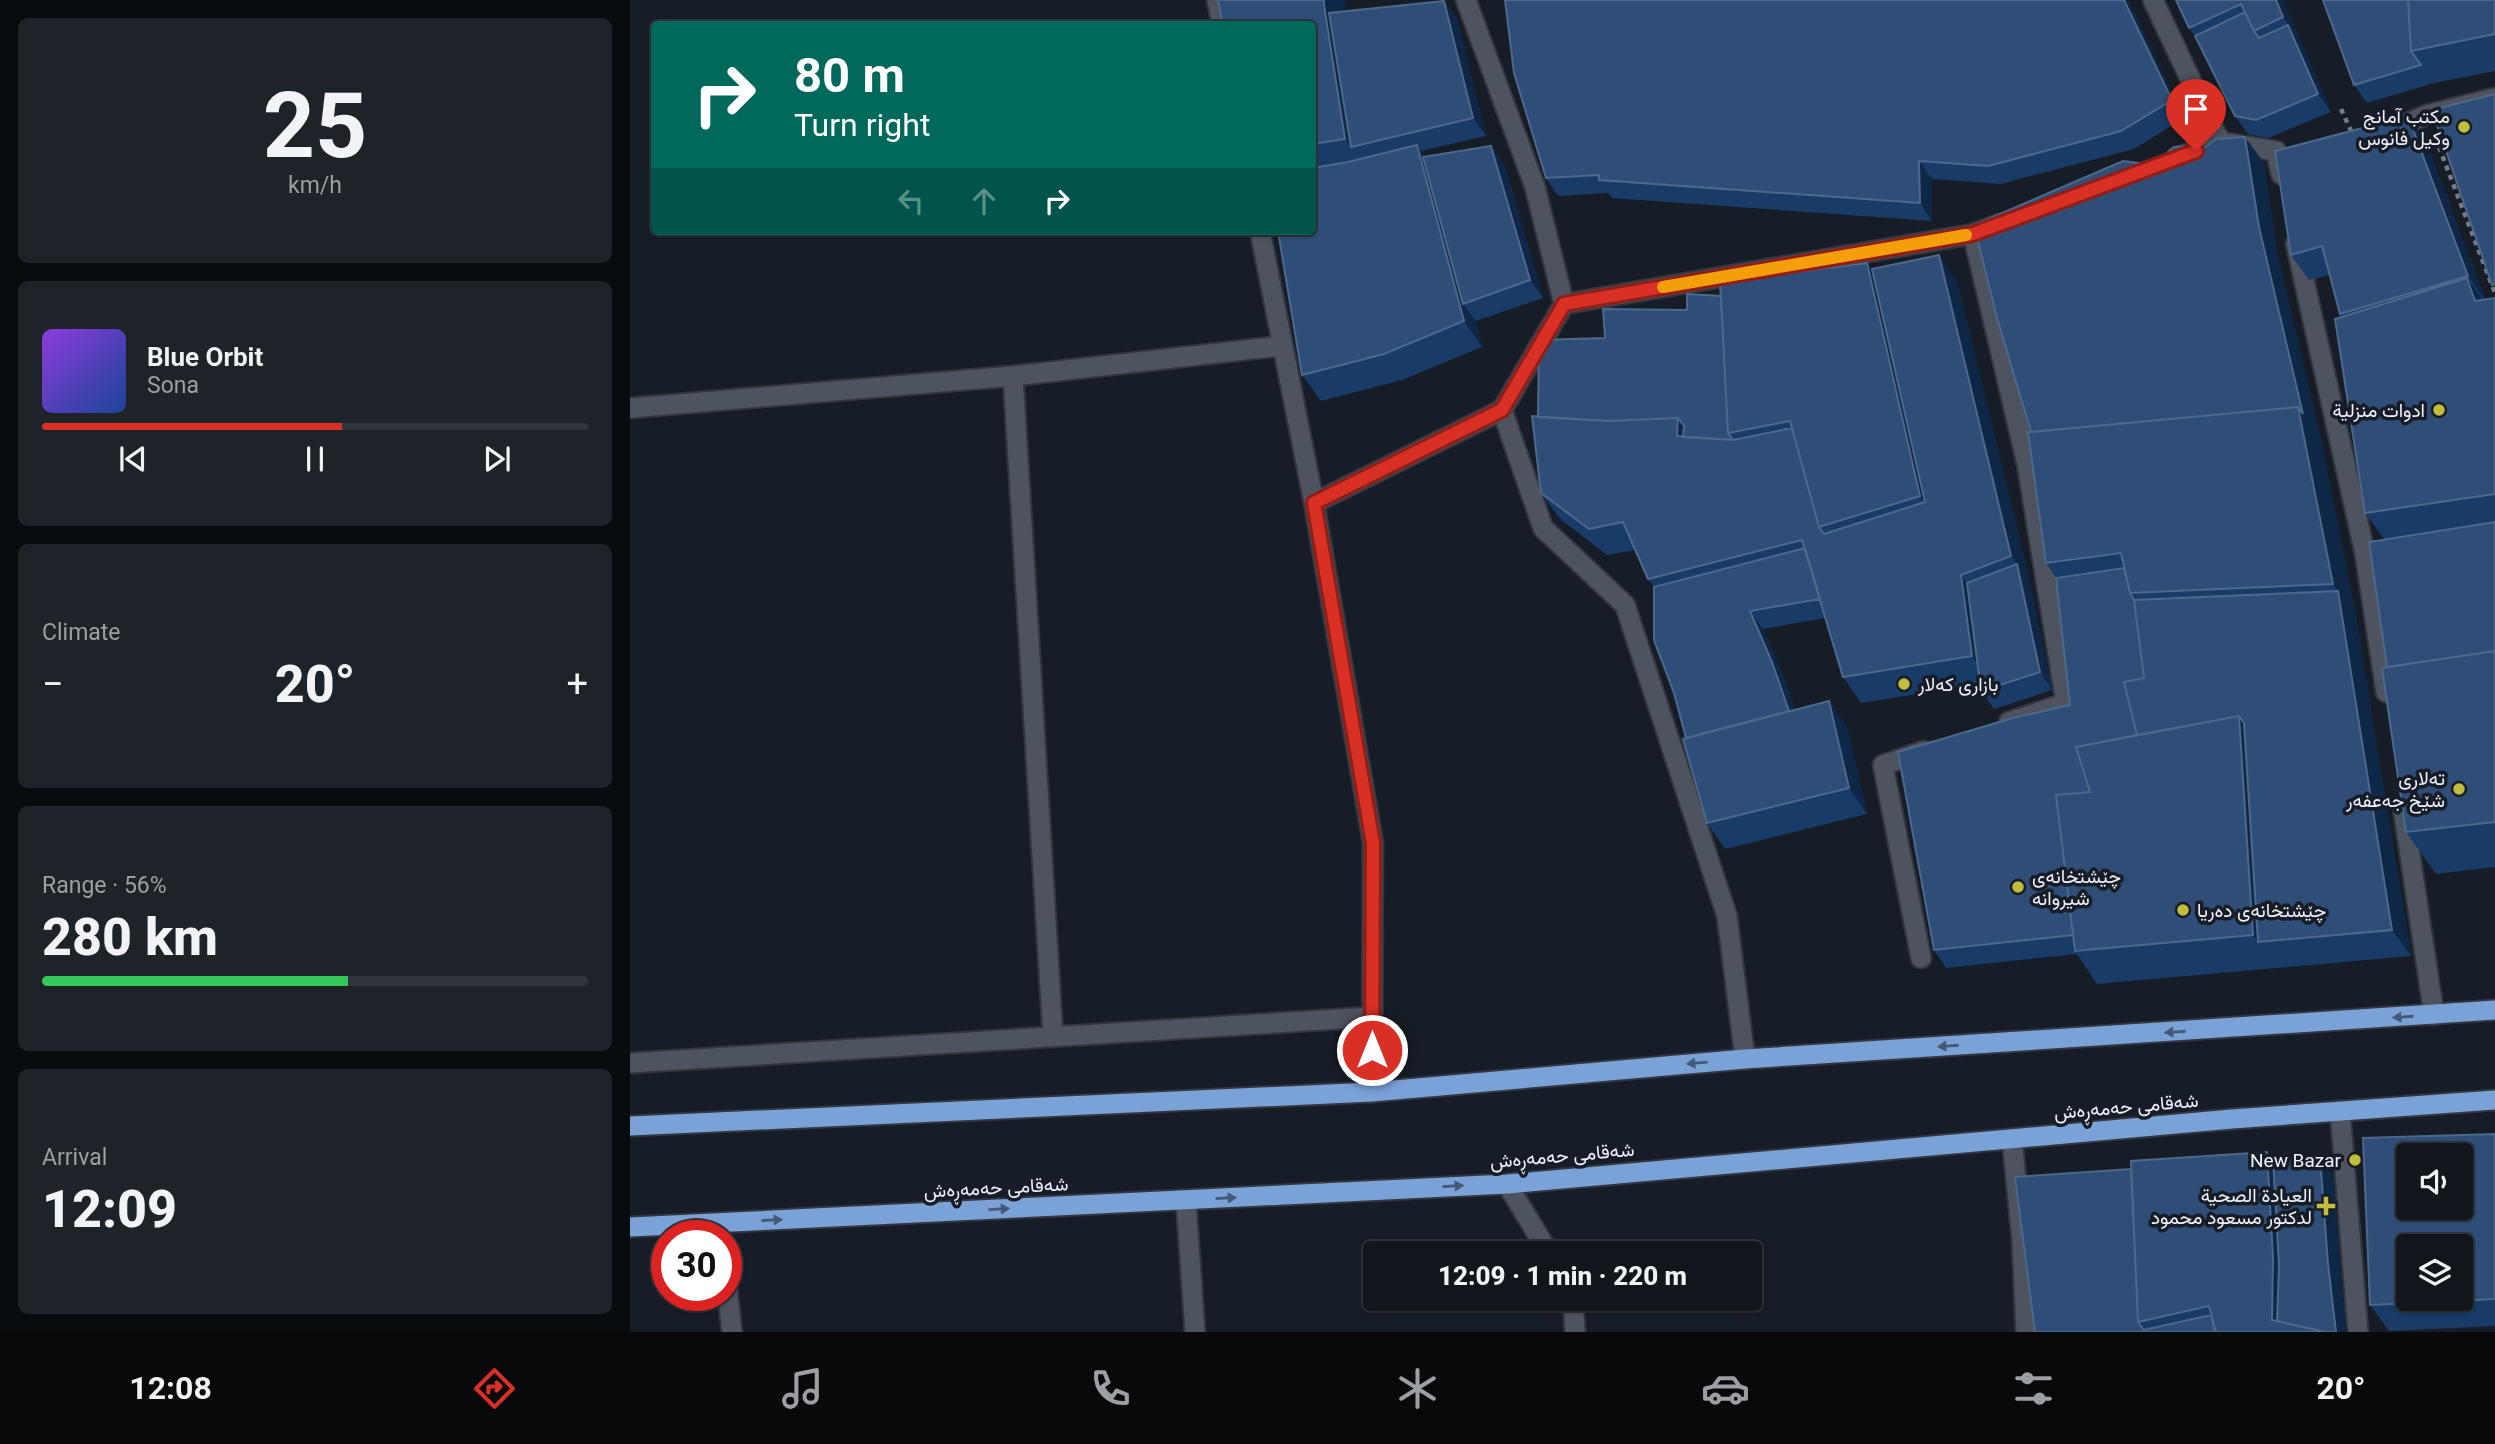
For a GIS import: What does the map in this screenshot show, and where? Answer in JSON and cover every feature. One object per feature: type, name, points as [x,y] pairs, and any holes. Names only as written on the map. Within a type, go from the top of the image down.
[{"type":"highway","points":[[630,1125],[1371,1092],[1745,1059],[2495,1010]]},
{"type":"highway","name":"شەقامی حەمەڕەش","points":[[742,1228],[1507,1184],[2340,1111],[2495,1100]]},
{"type":"highway","name":"شەقامی حەمەڕەش","points":[[630,1227],[651,1227]]},
{"type":"street","points":[[1217,0],[1221,21]]},
{"type":"street","points":[[1314,503],[1502,410],[1564,304],[1535,187],[1466,0]]},
{"type":"street","points":[[2153,0],[2220,142]]},
{"type":"street","points":[[2358,145],[2427,115],[2495,98]]},
{"type":"street","points":[[2155,166],[2220,142],[2276,151],[2297,149]]},
{"type":"street","points":[[2276,151],[2284,191]]},
{"type":"street","points":[[1564,304],[1973,234],[2012,220]]},
{"type":"street","points":[[2293,231],[2365,554],[2389,716]]},
{"type":"street","points":[[1973,234],[2027,464],[2066,702],[1987,729]]},
{"type":"street","points":[[1261,235],[1314,503],[1373,843],[1371,1092]]},
{"type":"street","points":[[630,408],[1013,376],[1281,346]]},
{"type":"street","points":[[1013,376],[1053,1037]]},
{"type":"street","points":[[1502,410],[1543,528],[1625,605],[1727,916],[1745,1059]]},
{"type":"street","points":[[1921,958],[1883,765],[1936,747]]},
{"type":"street","points":[[2400,784],[2434,1015]]},
{"type":"street","points":[[630,1063],[1372,1017]]},
{"type":"street","points":[[2340,1111],[2358,1332]]},
{"type":"street","points":[[2012,1139],[2022,1240],[2026,1332]]},
{"type":"street","points":[[1507,1184],[1542,1241]]},
{"type":"street","points":[[1186,1201],[1195,1332]]},
{"type":"street","points":[[730,1311],[732,1332]]},
{"type":"street","points":[[1574,1311],[1575,1332]]},
{"type":"path","points":[[2341,109],[2358,145]]},
{"type":"path","points":[[2427,115],[2495,293]]},
{"type":"path","points":[[2466,250],[2477,247]]},
{"type":"building","points":[[1218,0],[1324,0],[1345,139],[1316,143],[1316,21],[1222,21]]},
{"type":"building","points":[[1505,0],[2124,0],[2172,100],[2121,131],[1988,166],[1919,161],[1920,203],[1599,180],[1599,175],[1546,178],[1514,73]]},
{"type":"building","points":[[2176,0],[2276,0],[2283,17],[2254,31],[2241,4],[2189,28]]},
{"type":"building","points":[[2323,0],[2408,0],[2411,51],[2421,65],[2354,85]]},
{"type":"building","points":[[2408,0],[2495,0],[2495,34],[2411,51]]},
{"type":"building","points":[[1444,1],[1473,118],[1351,147],[1329,13]]},
{"type":"building","points":[[2245,12],[2259,38],[2288,25],[2318,94],[2256,120],[2235,116],[2195,36]]},
{"type":"building","points":[[2495,94],[2495,284],[2492,285],[2432,110]]},
{"type":"building","points":[[2408,116],[2468,276],[2340,314],[2322,246],[2291,255],[2275,151]]},
{"type":"building","points":[[2245,137],[2259,227],[2303,414],[2298,407],[2031,432],[1997,318],[1974,225],[2123,161],[2153,165],[2174,147],[2187,146],[2202,150],[2216,139]]},
{"type":"building","points":[[1417,145],[1464,321],[1384,354],[1302,375],[1279,235],[1316,235],[1316,167]]},
{"type":"building","points":[[1491,146],[1530,280],[1463,304],[1423,157]]},
{"type":"building","points":[[1939,255],[2011,556],[1961,575],[1972,656],[1843,677],[1802,540],[1648,579],[1623,522],[1589,529],[1541,493],[1532,416],[1608,421],[1678,418],[1677,436],[1733,440],[1792,428],[1819,527],[1824,534],[1925,502],[1872,269]]},
{"type":"building","points":[[1867,263],[1920,496],[1819,527],[1790,421],[1728,433],[1720,282]]},
{"type":"building","points":[[2467,278],[2475,301],[2495,298],[2495,494],[2365,513],[2335,319]]},
{"type":"building","points":[[1687,294],[1721,296],[1728,433],[1733,440],[1683,437],[1684,426],[1678,418],[1608,421],[1538,417],[1539,340],[1605,338],[1603,309],[1687,310]]},
{"type":"building","points":[[2298,407],[2333,584],[2130,593],[2121,553],[2046,563],[2028,432]]},
{"type":"building","points":[[2495,522],[2495,651],[2387,667],[2369,542]]},
{"type":"building","points":[[1805,548],[1820,599],[1750,611],[1789,711],[1686,738],[1674,693],[1654,640],[1654,587]]},
{"type":"building","points":[[2017,564],[2040,672],[1981,691],[1967,583]]},
{"type":"building","points":[[2124,568],[2134,600],[2144,678],[2124,682],[2137,735],[2076,747],[2090,792],[2056,795],[2073,935],[1934,950],[1898,752],[2013,718],[2070,705],[2056,578]]},
{"type":"building","points":[[2338,591],[2392,930],[2258,942],[2244,723],[2239,716],[2137,735],[2124,682],[2144,678],[2134,600]]},
{"type":"building","points":[[2495,651],[2495,822],[2406,832],[2382,668]]},
{"type":"building","points":[[1829,701],[1849,788],[1707,823],[1683,739]]},
{"type":"building","points":[[2239,716],[2253,935],[2075,951],[2056,795],[2090,792],[2076,747]]},
{"type":"building","points":[[2495,1134],[2495,1299],[2473,1300],[2473,1234],[2396,1234],[2396,1304],[2370,1305],[2363,1138]]},
{"type":"building","points":[[2267,1152],[2273,1257],[2272,1320],[2325,1332],[2216,1332],[2209,1306],[2138,1322],[2131,1161]]},
{"type":"building","points":[[2320,1157],[2336,1332],[2277,1321],[2279,1265],[2273,1159]]},
{"type":"building","points":[[2131,1169],[2138,1322],[2144,1330],[2211,1315],[2215,1332],[2035,1332],[2015,1177]]},
{"type":"slow traffic","points":[[1663,287],[1966,235]]},
{"type":"place","name":"مكتب آمانج وكيل فانوس","points":[[2464,127]]},
{"type":"place","name":"ادوات منزلية","points":[[2439,410]]},
{"type":"place","name":"بازاری کەلار","points":[[1904,684]]},
{"type":"place","name":"تەلاری شێخ جەعفەر","points":[[2459,789]]},
{"type":"place","name":"چێشتخانەی شیروانە","points":[[2018,887]]},
{"type":"place","name":"چێشتخانەی دەریا","points":[[2183,910]]},
{"type":"place","name":"New Bazar","points":[[2355,1160]]},
{"type":"place","name":"العيادة الصحية لدكتور مسعود محمود","points":[[2326,1206]]},
{"type":"route","points":[[1372,1050],[1373,843],[1314,503],[1502,410],[1564,304],[1973,234],[2196,151]]}]
